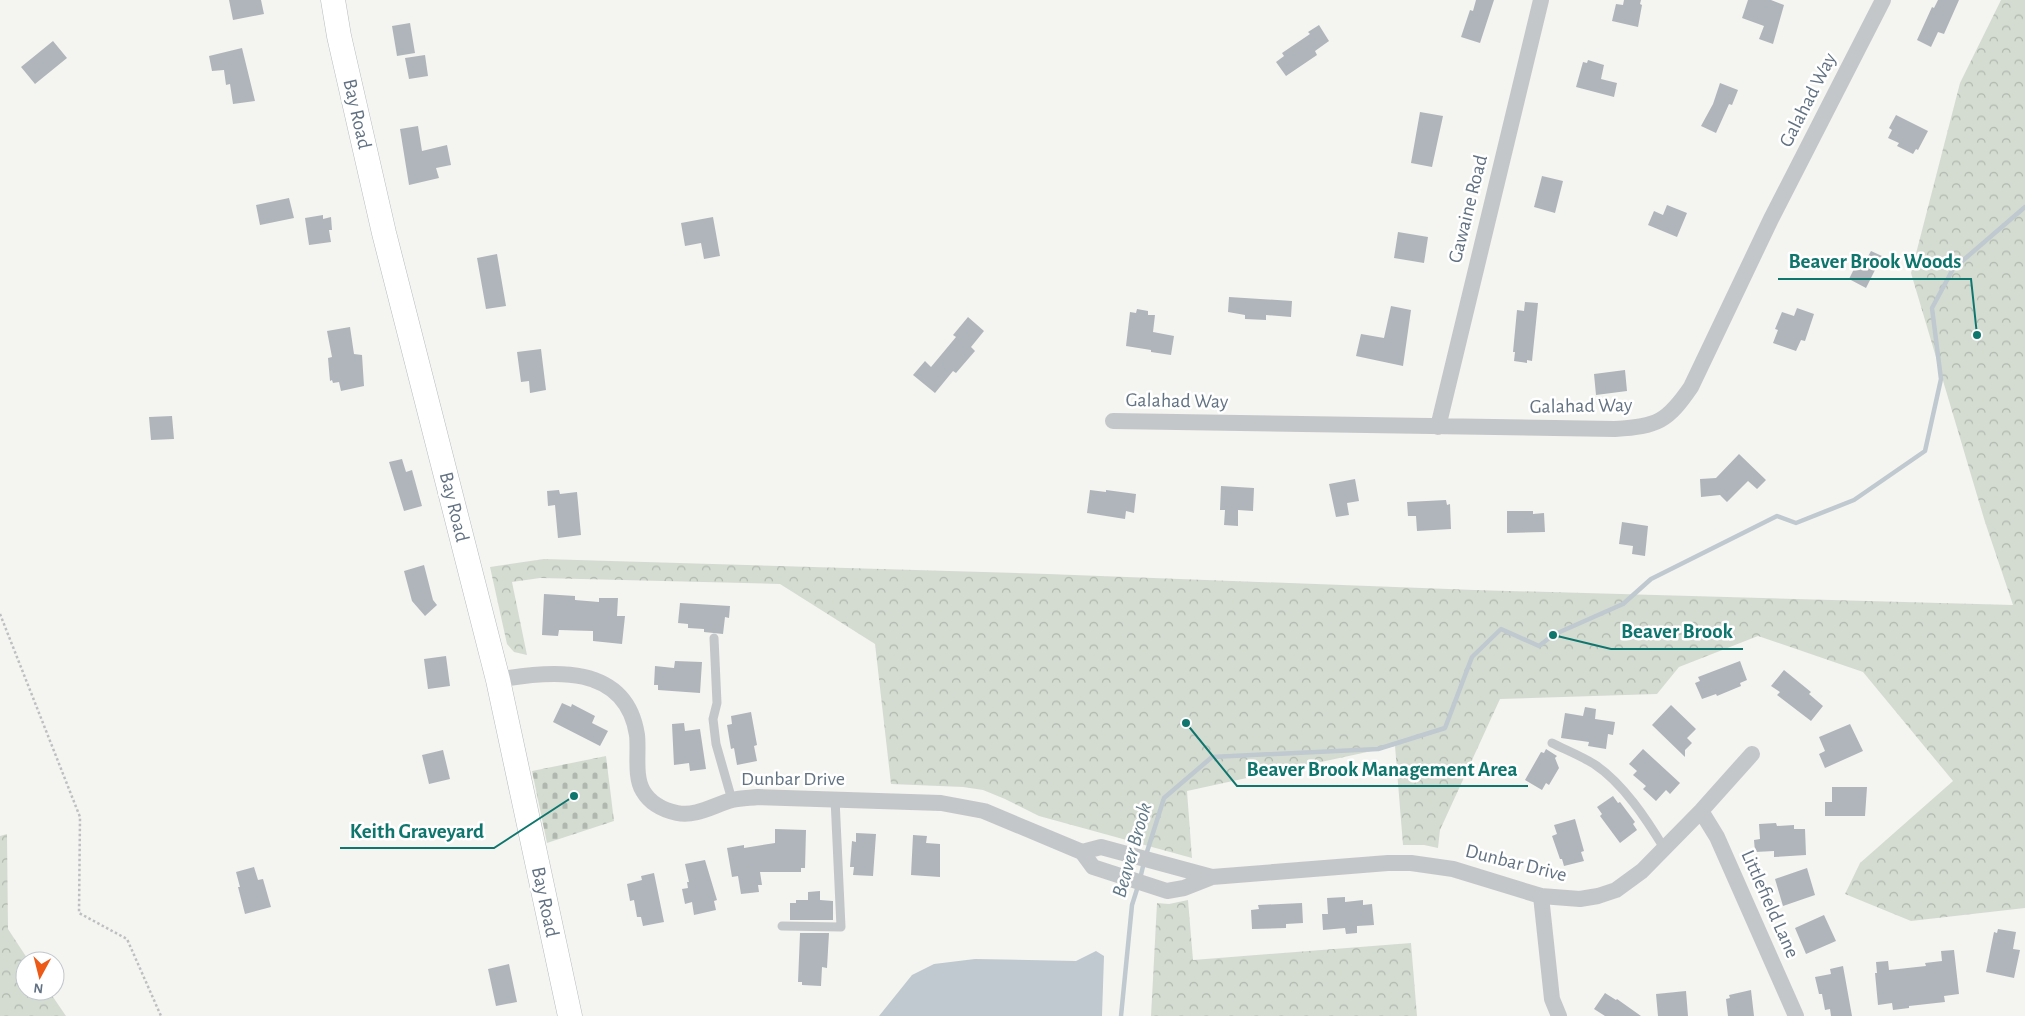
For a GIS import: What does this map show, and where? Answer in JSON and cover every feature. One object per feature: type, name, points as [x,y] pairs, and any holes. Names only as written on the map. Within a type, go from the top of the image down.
[{"type":"main road","name":"Bay Road","points":[[333,0],[339,36],[384,233],[498,680],[570,1016]]},
{"type":"street","name":"Gawaine Road","points":[[1438,428],[1541,0]]},
{"type":"street","name":"Galahad Way","points":[[1113,421],[1438,428],[1633,428],[1651,424],[1668,416],[1691,387],[1772,219],[1883,0]]},
{"type":"street","name":"Dunbar Drive","points":[[498,680],[527,675],[564,673],[583,676],[599,682],[616,693],[627,705],[633,719],[637,736],[638,773],[642,790],[650,800],[664,810],[680,814],[697,812],[732,800],[758,797],[941,803],[963,806],[984,811],[1082,852],[1093,867],[1167,891],[1184,888],[1212,878],[1388,863],[1411,863],[1453,869],[1541,896],[1580,900],[1616,890],[1642,871],[1752,754]]},
{"type":"street","name":"Littlefield Lane","points":[[1701,810],[1717,837],[1796,1016]]},
{"type":"street","name":"Dunbar Drive","points":[[1082,852],[1100,847],[1212,878]]},
{"type":"street","points":[[1541,896],[1552,999],[1557,1015]]},
{"type":"lane","points":[[714,638],[717,703],[713,719],[716,744],[732,800]]},
{"type":"lane","points":[[1552,743],[1595,765],[1607,775],[1628,797],[1664,848]]},
{"type":"lane","points":[[782,926],[841,927],[835,799]]},
{"type":"path","points":[[0,614],[80,818],[80,913],[127,939],[161,1016]]},
{"type":"green space","points":[[2001,0],[2025,0],[2025,908],[1911,921],[1845,894],[1860,863],[1953,781],[1863,672],[1758,636],[1679,667],[1657,694],[1500,699],[1440,830],[1438,848],[1424,845],[1403,845],[1395,746],[1187,791],[1192,858],[1039,816],[983,790],[963,787],[891,784],[875,644],[780,584],[540,578],[512,582],[527,655],[514,652],[507,644],[490,567],[544,559],[1048,574],[1475,590],[2013,605],[1985,522],[1911,273],[1960,83]]},
{"type":"green space","points":[[606,756],[614,821],[547,843],[532,771]]},
{"type":"green space","points":[[7,834],[8,929],[22,951],[15,951],[15,1001],[56,1001],[66,1016],[0,1016],[0,836]]},
{"type":"green space","points":[[1188,900],[1193,960],[1411,943],[1417,1016],[1151,1016],[1157,903],[1169,904]]},
{"type":"shaded area","points":[[1096,951],[1104,956],[1102,1016],[879,1016],[912,975],[934,964],[975,959],[1076,961]]},
{"type":"building","points":[[229,0],[261,0],[264,14],[233,20]]},
{"type":"building","points":[[1476,0],[1494,0],[1480,43],[1461,37],[1470,10],[1473,11]]},
{"type":"building","points":[[1624,0],[1641,0],[1640,4],[1642,5],[1638,27],[1612,21],[1616,4],[1623,5]]},
{"type":"building","points":[[1748,0],[1771,0],[1784,5],[1773,44],[1759,39],[1764,26],[1742,18]]},
{"type":"building","points":[[1938,0],[1959,0],[1944,34],[1938,32],[1931,47],[1917,40],[1932,7],[1934,8]]},
{"type":"building","points":[[410,23],[415,53],[397,56],[392,26]]},
{"type":"building","points":[[1319,25],[1329,41],[1315,51],[1317,55],[1286,76],[1276,62],[1284,56],[1282,53],[1310,34],[1308,32]]},
{"type":"building","points":[[53,41],[67,58],[35,84],[21,67]]},
{"type":"building","points":[[242,48],[255,101],[233,104],[230,84],[226,85],[224,70],[212,71],[209,56]]},
{"type":"building","points":[[425,55],[428,76],[409,79],[405,58]]},
{"type":"building","points":[[1588,60],[1604,65],[1601,79],[1617,83],[1614,97],[1576,87],[1583,62],[1587,63]]},
{"type":"building","points":[[1720,83],[1738,90],[1732,105],[1729,104],[1716,133],[1701,126],[1713,104]]},
{"type":"building","points":[[1420,112],[1443,116],[1432,167],[1411,163]]},
{"type":"building","points":[[1896,115],[1928,131],[1918,150],[1916,149],[1913,154],[1897,146],[1899,143],[1888,138],[1892,130],[1889,128]]},
{"type":"building","points":[[418,126],[422,151],[447,145],[451,165],[436,168],[439,178],[409,185],[400,129]]},
{"type":"building","points":[[1542,176],[1563,181],[1555,213],[1534,207]]},
{"type":"building","points":[[289,198],[294,218],[260,225],[256,205]]},
{"type":"building","points":[[1667,205],[1687,213],[1677,237],[1648,225],[1654,211],[1663,215]]},
{"type":"building","points":[[323,215],[323,219],[331,217],[332,230],[329,230],[331,242],[309,245],[305,218]]},
{"type":"building","points":[[713,217],[720,256],[704,259],[701,243],[685,246],[681,223]]},
{"type":"building","points":[[1398,232],[1428,237],[1424,263],[1394,258]]},
{"type":"building","points":[[1871,251],[1882,256],[1866,288],[1849,279],[1860,257],[1866,260]]},
{"type":"building","points":[[497,254],[506,306],[486,309],[477,258]]},
{"type":"building","points":[[1229,297],[1292,301],[1291,317],[1266,315],[1266,320],[1245,319],[1245,315],[1228,312]]},
{"type":"building","points":[[1525,302],[1538,303],[1532,361],[1527,360],[1527,363],[1514,361],[1515,352],[1513,352],[1517,310],[1524,311]]},
{"type":"building","points":[[1391,306],[1411,310],[1403,366],[1356,356],[1361,334],[1384,338]]},
{"type":"building","points":[[1797,308],[1814,314],[1805,341],[1801,340],[1796,351],[1773,343],[1778,330],[1775,329],[1782,312],[1794,316]]},
{"type":"building","points":[[1137,309],[1148,311],[1148,315],[1155,315],[1153,332],[1174,336],[1171,355],[1126,346],[1130,312],[1136,313]]},
{"type":"building","points":[[968,317],[984,331],[971,347],[975,351],[956,373],[953,371],[935,393],[913,375],[925,361],[931,367],[956,337],[953,335]]},
{"type":"building","points":[[350,327],[354,354],[362,355],[364,386],[341,391],[339,382],[333,383],[332,380],[330,381],[328,358],[332,357],[327,331]]},
{"type":"building","points":[[541,349],[546,390],[530,393],[529,381],[521,382],[517,352]]},
{"type":"building","points":[[1625,370],[1627,391],[1596,395],[1594,374]]},
{"type":"building","points":[[172,416],[174,439],[151,440],[149,417]]},
{"type":"building","points":[[1739,454],[1766,480],[1757,489],[1748,481],[1727,502],[1720,495],[1701,497],[1700,479],[1716,478]]},
{"type":"building","points":[[402,459],[406,472],[412,470],[422,506],[404,511],[389,462]]},
{"type":"building","points":[[1355,479],[1359,501],[1347,503],[1349,515],[1336,517],[1329,484]]},
{"type":"building","points":[[1221,486],[1254,488],[1253,511],[1238,510],[1238,526],[1224,525],[1225,510],[1220,510]]},
{"type":"building","points":[[559,490],[560,494],[577,492],[581,535],[558,538],[555,505],[548,506],[547,491]]},
{"type":"building","points":[[1090,490],[1136,494],[1134,513],[1126,511],[1125,519],[1087,513]]},
{"type":"building","points":[[1446,500],[1447,505],[1450,504],[1451,529],[1417,531],[1416,516],[1408,516],[1407,502]]},
{"type":"building","points":[[1507,511],[1533,511],[1533,514],[1544,513],[1545,532],[1507,533]]},
{"type":"building","points":[[1622,522],[1648,526],[1645,556],[1632,554],[1633,546],[1619,544]]},
{"type":"building","points":[[424,565],[433,600],[437,605],[425,616],[412,601],[404,571]]},
{"type":"building","points":[[544,594],[575,596],[575,600],[599,602],[599,598],[618,598],[617,616],[625,616],[622,644],[593,641],[593,631],[559,630],[558,636],[542,635]]},
{"type":"building","points":[[680,603],[730,606],[729,618],[725,617],[723,634],[704,632],[704,629],[688,628],[688,624],[678,623]]},
{"type":"building","points":[[446,656],[450,686],[428,689],[424,659]]},
{"type":"building","points":[[675,661],[702,662],[700,693],[658,690],[658,685],[654,685],[655,666],[674,668]]},
{"type":"building","points":[[1740,661],[1747,680],[1740,683],[1741,686],[1717,696],[1716,694],[1702,699],[1695,683],[1700,681],[1698,677]]},
{"type":"building","points":[[1784,670],[1811,692],[1809,694],[1823,706],[1811,721],[1777,695],[1780,692],[1771,686]]},
{"type":"building","points":[[562,703],[571,707],[572,704],[595,716],[592,723],[608,731],[600,746],[553,722]]},
{"type":"building","points":[[1671,705],[1696,729],[1687,738],[1692,743],[1685,750],[1685,757],[1652,725]]},
{"type":"building","points":[[1585,707],[1596,709],[1595,719],[1615,722],[1613,735],[1608,734],[1606,749],[1588,746],[1589,742],[1561,738],[1565,713],[1583,716]]},
{"type":"building","points":[[751,712],[757,745],[754,746],[757,761],[737,765],[734,748],[731,749],[727,725],[732,724],[731,716]]},
{"type":"building","points":[[684,723],[685,731],[700,729],[706,769],[690,771],[689,763],[674,765],[672,724]]},
{"type":"building","points":[[1850,724],[1863,751],[1825,768],[1819,754],[1825,751],[1819,737]]},
{"type":"building","points":[[1546,749],[1557,756],[1555,758],[1559,768],[1549,785],[1546,783],[1542,790],[1525,780],[1541,752],[1544,753]]},
{"type":"building","points":[[1643,749],[1680,783],[1670,794],[1666,790],[1656,801],[1643,789],[1646,786],[1633,775],[1637,771],[1629,764]]},
{"type":"building","points":[[443,750],[450,779],[429,784],[422,755]]},
{"type":"building","points":[[1832,787],[1867,787],[1865,816],[1825,816],[1825,802],[1832,802]]},
{"type":"building","points":[[1613,796],[1635,822],[1633,824],[1637,830],[1620,843],[1600,816],[1602,814],[1597,807]]},
{"type":"building","points":[[1575,819],[1584,851],[1581,852],[1584,861],[1564,866],[1552,836],[1557,834],[1554,825]]},
{"type":"building","points":[[1776,823],[1777,826],[1794,825],[1794,829],[1805,829],[1806,855],[1774,857],[1774,851],[1755,852],[1754,840],[1760,839],[1759,824]]},
{"type":"building","points":[[775,829],[806,830],[805,868],[801,868],[801,872],[760,872],[762,885],[758,885],[759,892],[741,894],[738,876],[732,877],[727,848],[744,845],[744,848],[775,843]]},
{"type":"building","points":[[856,833],[876,834],[873,876],[853,875],[854,867],[850,867],[852,841],[856,842]]},
{"type":"building","points":[[913,835],[927,836],[926,843],[940,844],[940,877],[911,875]]},
{"type":"building","points":[[705,860],[717,900],[714,901],[716,910],[694,915],[692,902],[685,904],[682,889],[688,888],[687,882],[689,882],[685,864]]},
{"type":"building","points":[[254,867],[258,880],[263,879],[271,907],[245,914],[236,872]]},
{"type":"building","points":[[1807,868],[1815,895],[1783,906],[1775,879]]},
{"type":"building","points":[[654,873],[664,922],[643,926],[641,917],[637,917],[634,900],[630,901],[627,884],[642,880],[641,876]]},
{"type":"building","points":[[820,891],[820,900],[833,901],[833,920],[790,920],[790,903],[796,903],[796,900],[808,900],[808,892]]},
{"type":"building","points":[[1345,897],[1345,902],[1363,900],[1363,905],[1372,904],[1374,925],[1357,926],[1357,933],[1346,934],[1345,928],[1323,930],[1322,914],[1328,914],[1327,898]]},
{"type":"building","points":[[1302,903],[1303,923],[1286,924],[1286,928],[1252,929],[1251,910],[1259,909],[1258,905]]},
{"type":"building","points":[[1824,915],[1836,941],[1806,954],[1795,928]]},
{"type":"building","points":[[1998,929],[2016,932],[2013,949],[2020,950],[2014,978],[1986,972],[1994,932],[1997,933]]},
{"type":"building","points":[[800,933],[829,933],[827,968],[822,967],[821,986],[802,985],[802,982],[798,982]]},
{"type":"building","points":[[1954,950],[1959,994],[1944,996],[1945,1002],[1909,1006],[1909,1008],[1893,1010],[1892,1003],[1878,1005],[1875,973],[1877,973],[1876,962],[1888,961],[1889,970],[1926,966],[1925,963],[1942,961],[1941,951]]},
{"type":"building","points":[[509,964],[517,1002],[496,1006],[488,969]]},
{"type":"building","points":[[1843,966],[1852,1016],[1831,1016],[1830,1009],[1825,1010],[1822,994],[1819,994],[1815,977],[1831,974],[1830,969]]},
{"type":"building","points":[[1751,990],[1754,1016],[1728,1016],[1726,999],[1730,998],[1729,995]]},
{"type":"building","points":[[1686,991],[1688,1016],[1658,1016],[1656,994]]},
{"type":"building","points":[[1605,993],[1641,1016],[1605,1016],[1594,1009]]},
{"type":"waterway","name":"Beaver Brook","points":[[1146,855],[1164,798],[1212,757],[1378,749],[1445,728],[1472,657],[1501,629],[1539,646],[1553,635],[1623,604],[1651,579],[1777,516],[1796,523],[1854,500],[1925,451],[1941,379],[1932,308],[1953,269],[2025,207]]},
{"type":"waterway","name":"Beaver Brook","points":[[1140,879],[1144,862]]},
{"type":"waterway","name":"Beaver Brook","points":[[1121,1016],[1132,905],[1138,886]]},
{"type":"place","name":"Beaver Brook Woods","points":[[1977,335]]},
{"type":"place","name":"Beaver Brook","points":[[1553,635]]},
{"type":"place","name":"Beaver Brook Management Area","points":[[1186,723]]},
{"type":"place","name":"Keith Graveyard","points":[[574,796]]}]
